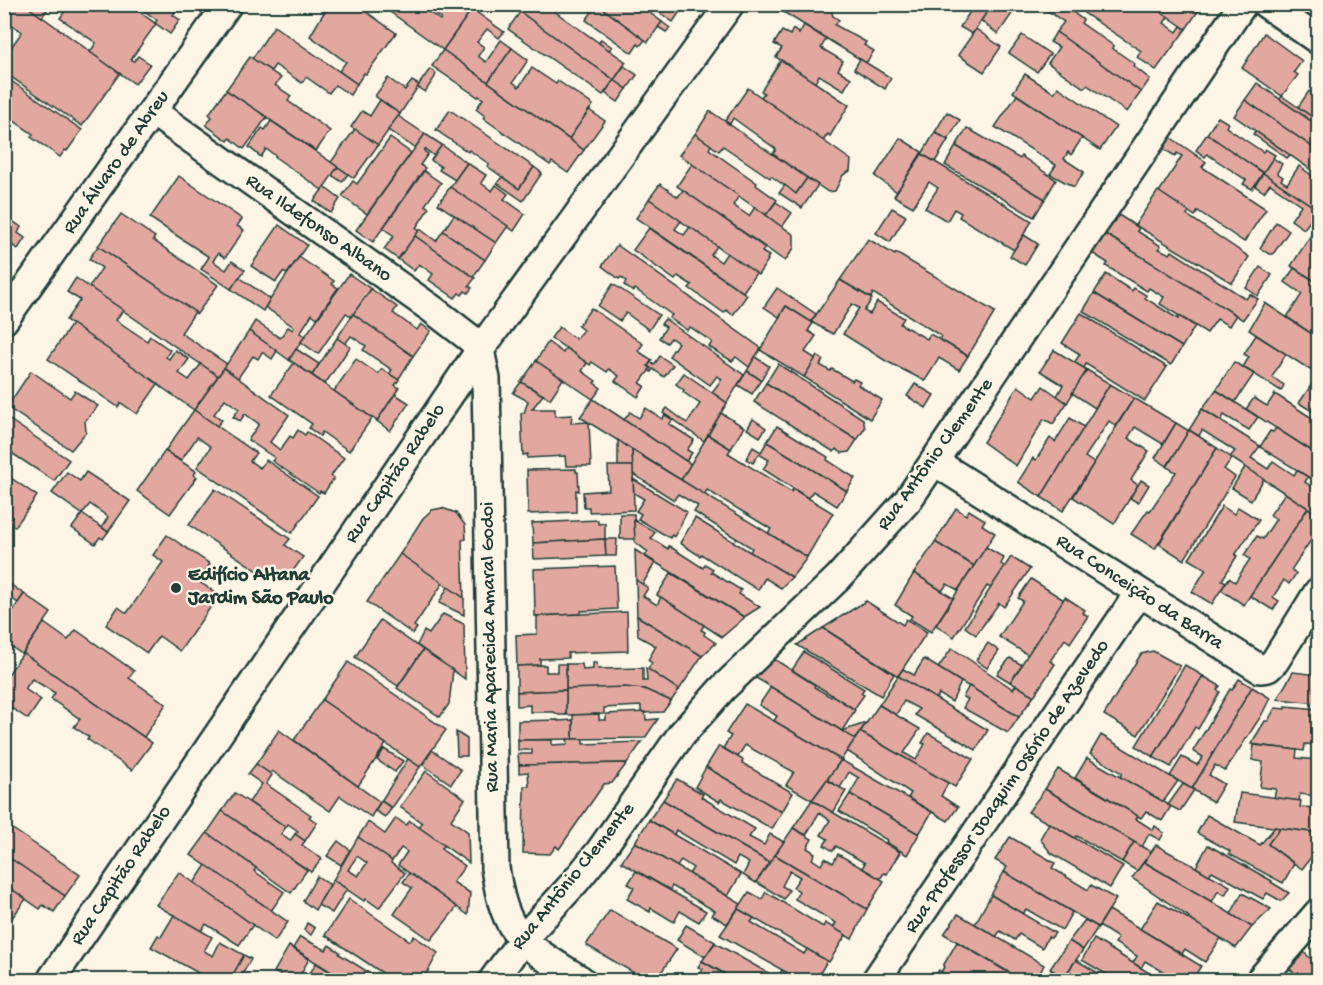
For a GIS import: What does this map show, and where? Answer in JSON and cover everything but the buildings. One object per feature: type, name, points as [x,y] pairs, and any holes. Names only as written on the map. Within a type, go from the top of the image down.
[{"type":"street","name":"Rua Álvaro de Abreu","points":[[4,320],[228,4]]},
{"type":"street","name":"Rua Capitão Rabelo","points":[[51,981],[480,350],[730,4]]},
{"type":"street","name":"Rua Antônio Clemente","points":[[493,981],[523,939],[600,851],[681,735],[722,689],[862,553],[908,500],[1243,4]]},
{"type":"street","points":[[1266,4],[1318,40]]},
{"type":"street","name":"Rua Ildefonso Albano","points":[[153,112],[432,309],[471,339],[480,350]]},
{"type":"street","name":"Rua Maria Aparecida Amaral Godoi","points":[[480,350],[486,379],[495,868],[500,896],[510,922],[523,939]]},
{"type":"street","name":"Rua Conceição da Barra","points":[[935,462],[1260,669],[1268,668],[1275,661],[1318,592]]},
{"type":"street","name":"Rua Professor Joaquim Osório de Azevedo","points":[[876,981],[1139,593]]},
{"type":"street","points":[[1260,981],[1318,913]]},
{"type":"street","points":[[523,939],[581,981]]},
{"type":"place","name":"Edifício Altana Jardim São Paulo","points":[[176,588]]}]
